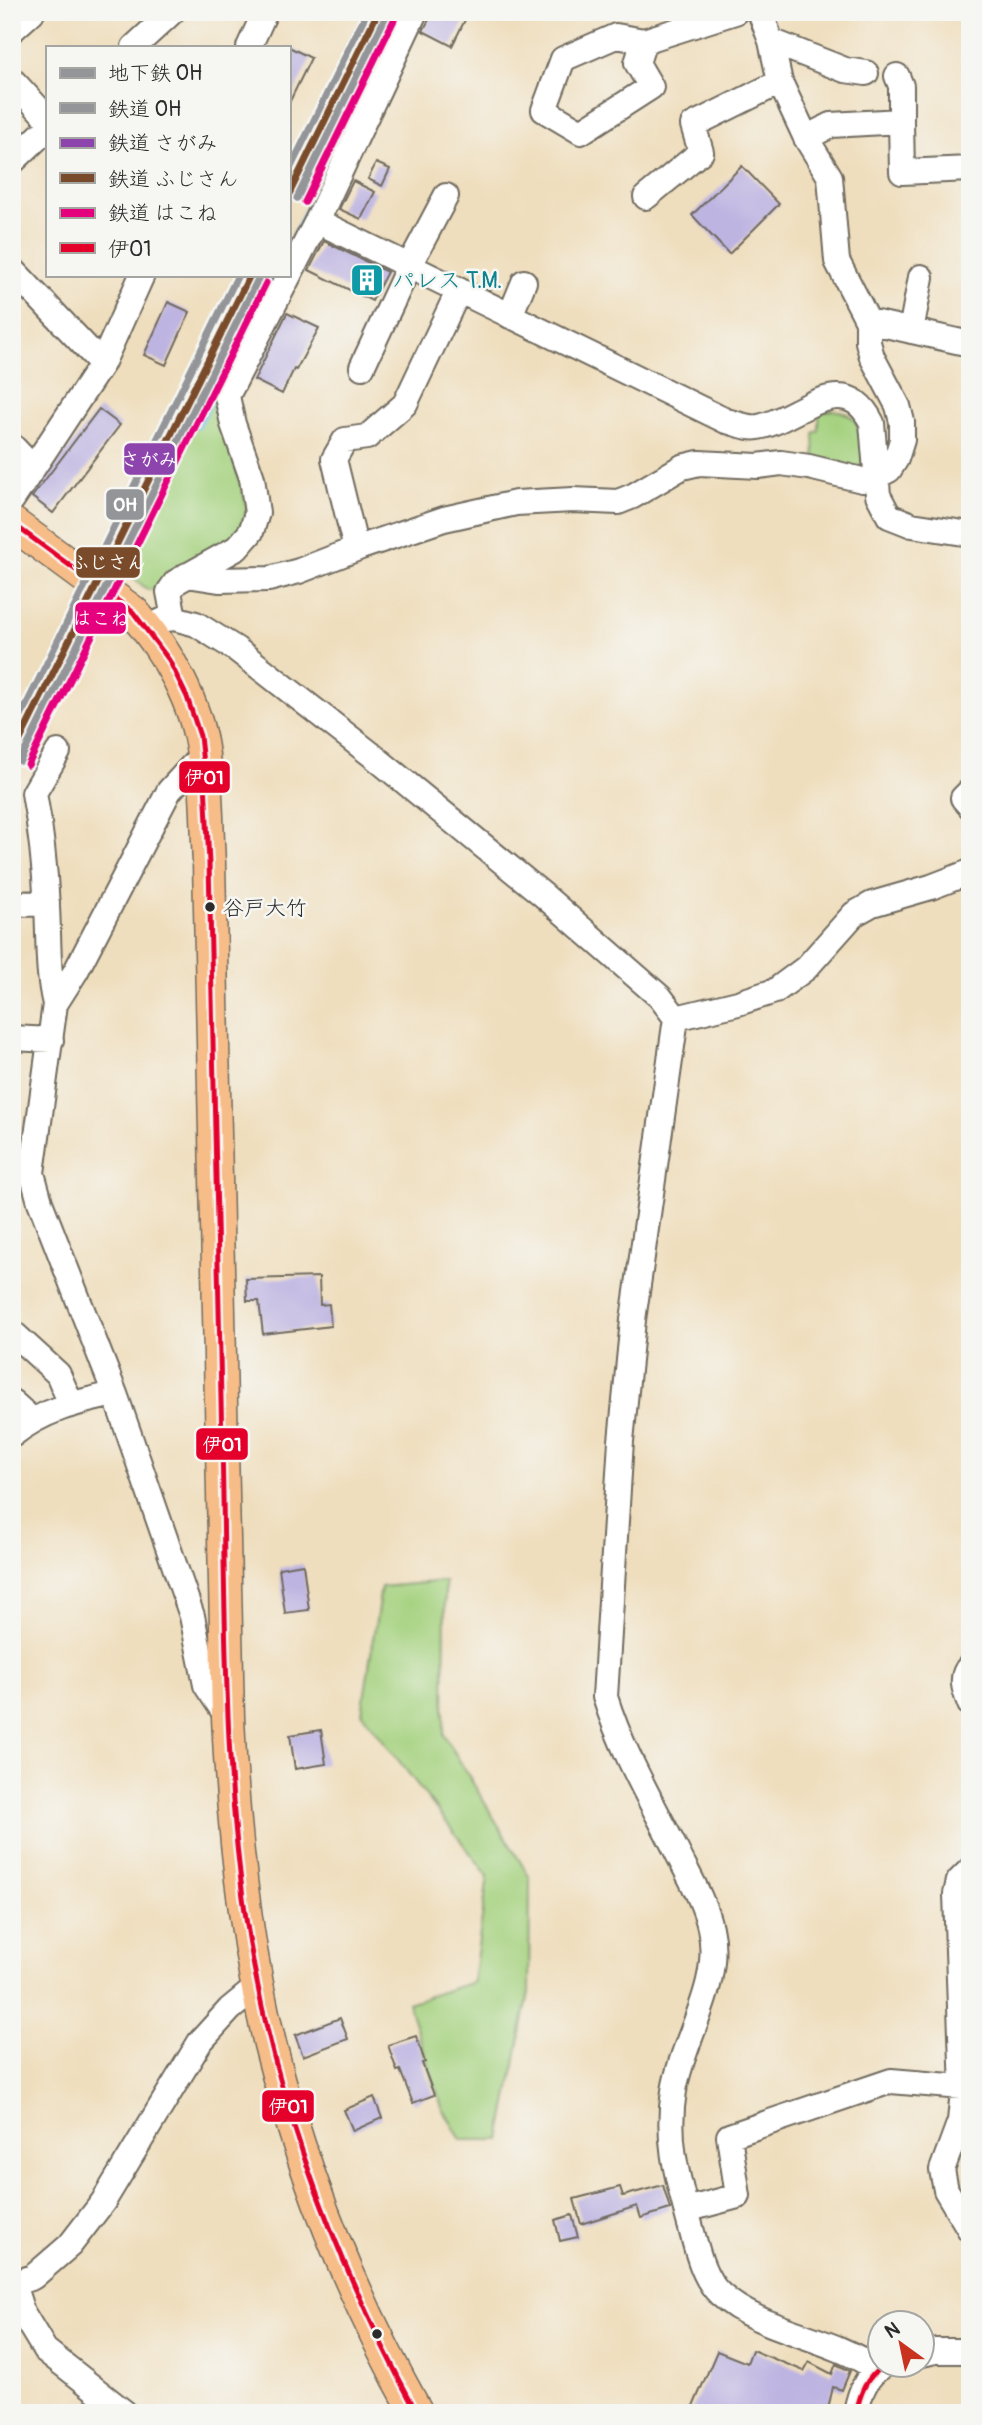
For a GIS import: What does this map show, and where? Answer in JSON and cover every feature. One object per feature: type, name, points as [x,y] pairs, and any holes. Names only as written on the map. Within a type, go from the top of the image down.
[{"type":"main road","points":[[12,523],[151,619],[181,686],[197,728],[203,754],[209,863],[228,1718],[238,1855],[258,1986],[270,2044],[307,2169],[331,2234],[378,2339],[416,2413]]},
{"type":"street","points":[[12,30],[32,12]]},
{"type":"street","points":[[135,46],[172,12]]},
{"type":"street","points":[[248,46],[265,12]]},
{"type":"street","points":[[290,274],[415,12]]},
{"type":"street","points":[[644,41],[637,63],[651,87],[581,132],[544,110],[563,60],[616,36],[644,41],[735,12]]},
{"type":"street","points":[[187,575],[219,580],[269,579],[299,571],[443,519],[516,503],[573,500],[618,502],[682,467],[699,463],[758,466],[781,463],[862,480],[888,470],[896,459],[902,440],[902,422],[898,406],[872,357],[868,321],[837,261],[830,177],[806,138],[780,82],[771,41],[760,12]]},
{"type":"street","points":[[771,41],[845,70],[866,73]]},
{"type":"street","points":[[897,76],[901,86],[902,172],[970,169]]},
{"type":"street","points":[[12,80],[46,117]]},
{"type":"street","points":[[646,197],[701,152],[693,125],[780,82]]},
{"type":"street","points":[[806,138],[831,125],[901,121]]},
{"type":"street","points":[[12,162],[46,129]]},
{"type":"street","points":[[362,367],[409,266],[446,196]]},
{"type":"street","points":[[317,221],[726,421],[760,427],[817,401],[842,397],[851,400],[868,414],[872,423],[878,495],[889,516],[912,525],[970,534]]},
{"type":"street","points":[[12,269],[102,364]]},
{"type":"street","points":[[12,500],[102,364],[142,276]]},
{"type":"street","points":[[289,276],[227,396],[233,424],[251,478],[257,513],[251,532],[237,548],[176,582],[151,619],[196,624],[236,649],[372,755],[562,911],[660,997],[676,1018],[633,1320],[621,1441],[605,1697],[617,1735],[699,1896],[711,1929],[712,1957],[708,1987],[685,2046],[674,2089],[670,2124],[674,2167],[700,2261],[717,2291],[738,2309],[866,2360]]},
{"type":"street","points":[[911,331],[921,277]]},
{"type":"street","points":[[510,316],[524,282]]},
{"type":"street","points":[[356,549],[334,459],[345,440],[367,437],[405,404],[459,290]]},
{"type":"street","points":[[868,321],[970,344]]},
{"type":"street","points":[[12,446],[33,468]]},
{"type":"street","points":[[58,752],[34,793],[47,903],[50,984],[55,1004],[32,1173],[40,1202],[115,1394],[192,1616],[206,1685],[228,1718]]},
{"type":"street","points":[[55,1004],[76,971],[169,791],[203,754]]},
{"type":"street","points":[[970,791],[963,798],[970,806]]},
{"type":"street","points":[[676,1018],[775,991],[806,968],[854,915],[872,904],[931,887],[970,872]]},
{"type":"street","points":[[12,904],[47,903]]},
{"type":"street","points":[[12,1038],[51,1040]]},
{"type":"street","points":[[12,1332],[58,1374],[71,1404]]},
{"type":"street","points":[[12,1402],[22,1427],[71,1404],[115,1394]]},
{"type":"street","points":[[970,1666],[965,1670],[963,1683],[970,1704]]},
{"type":"street","points":[[970,1870],[959,1881],[956,1894],[962,2087],[960,2121],[942,2170],[946,2190],[970,2230]]},
{"type":"street","points":[[125,2413],[45,2350],[22,2312],[13,2284],[33,2277],[71,2245],[103,2202],[200,2042],[230,2009],[258,1986]]},
{"type":"street","points":[[686,2210],[738,2196],[729,2136],[891,2081],[962,2087]]},
{"type":"street","points":[[936,2351],[970,2351]]},
{"type":"street","points":[[856,2413],[863,2387],[869,2380]]},
{"type":"green space","points":[[213,383],[217,385],[227,440],[247,506],[245,518],[236,534],[159,589],[148,590],[126,572],[122,563],[189,425]]},
{"type":"green space","points":[[831,410],[849,415],[861,435],[864,462],[852,471],[815,463],[814,433],[819,431],[819,414]]},
{"type":"green space","points":[[445,1581],[444,1735],[530,1878],[529,1992],[500,2140],[461,2140],[442,2107],[408,2003],[473,1982],[488,1876],[362,1713],[381,1587]]},
{"type":"building","points":[[433,12],[469,12],[452,46],[423,31]]},
{"type":"building","points":[[290,48],[311,58],[290,101]]},
{"type":"building","points":[[376,163],[390,169],[382,186],[368,179]]},
{"type":"building","points":[[742,166],[779,204],[729,254],[692,215]]},
{"type":"building","points":[[353,181],[375,192],[361,219],[339,209]]},
{"type":"building","points":[[324,241],[387,272],[372,301],[309,270]]},
{"type":"building","points":[[168,302],[190,312],[166,365],[144,355]]},
{"type":"building","points":[[287,313],[319,328],[282,394],[254,380]]},
{"type":"building","points":[[99,409],[120,425],[53,513],[32,497]]},
{"type":"building","points":[[319,1277],[320,1305],[329,1304],[331,1326],[263,1334],[259,1301],[247,1301],[246,1279]]},
{"type":"building","points":[[303,1564],[309,1610],[285,1613],[279,1568]]},
{"type":"building","points":[[321,1730],[326,1764],[295,1769],[290,1735]]},
{"type":"building","points":[[340,2018],[348,2039],[303,2056],[295,2035]]},
{"type":"building","points":[[416,2036],[425,2062],[422,2063],[434,2095],[413,2103],[388,2045]]},
{"type":"building","points":[[374,2097],[382,2118],[353,2131],[344,2110]]},
{"type":"building","points":[[663,2185],[670,2209],[641,2218],[637,2206],[581,2224],[574,2199],[620,2187],[623,2196]]},
{"type":"building","points":[[572,2215],[578,2237],[560,2241],[555,2220]]},
{"type":"building","points":[[752,2350],[804,2371],[809,2362],[832,2374],[836,2364],[850,2371],[842,2390],[833,2387],[827,2413],[804,2413],[787,2409],[783,2413],[701,2413],[692,2409],[717,2351],[747,2363]]},
{"type":"waterway","points":[[290,243],[349,125]]},
{"type":"waterway","points":[[198,427],[274,276]]},
{"type":"metro line","name":"OH","points":[[290,169],[367,12]]},
{"type":"metro line","name":"OH","points":[[12,734],[238,276]]},
{"type":"rail line","name":"さがみ","points":[[290,173],[368,12]]},
{"type":"rail line","name":"ふじさん","points":[[290,192],[378,12]]},
{"type":"rail line","name":"OH","points":[[297,198],[386,16]]},
{"type":"rail line","name":"はこね","points":[[305,202],[394,20]]},
{"type":"rail line","name":"さがみ","points":[[12,737],[240,276]]},
{"type":"rail line","name":"ふじさん","points":[[12,756],[250,276]]},
{"type":"rail line","name":"OH","points":[[20,761],[258,279]]},
{"type":"rail line","name":"はこね","points":[[28,765],[266,283]]},
{"type":"transit line","name":"伊01","points":[[12,523],[133,612],[169,660],[187,697],[200,736],[209,863],[225,1640],[231,1771],[244,1902],[266,2025],[298,2140],[340,2251],[389,2360],[417,2413]]},
{"type":"transit line","name":"伊01","points":[[856,2413],[869,2380]]},
{"type":"place","name":"パレス T.M.","points":[[367,280]]},
{"type":"place","name":"谷戸大竹","points":[[210,907]]}]
